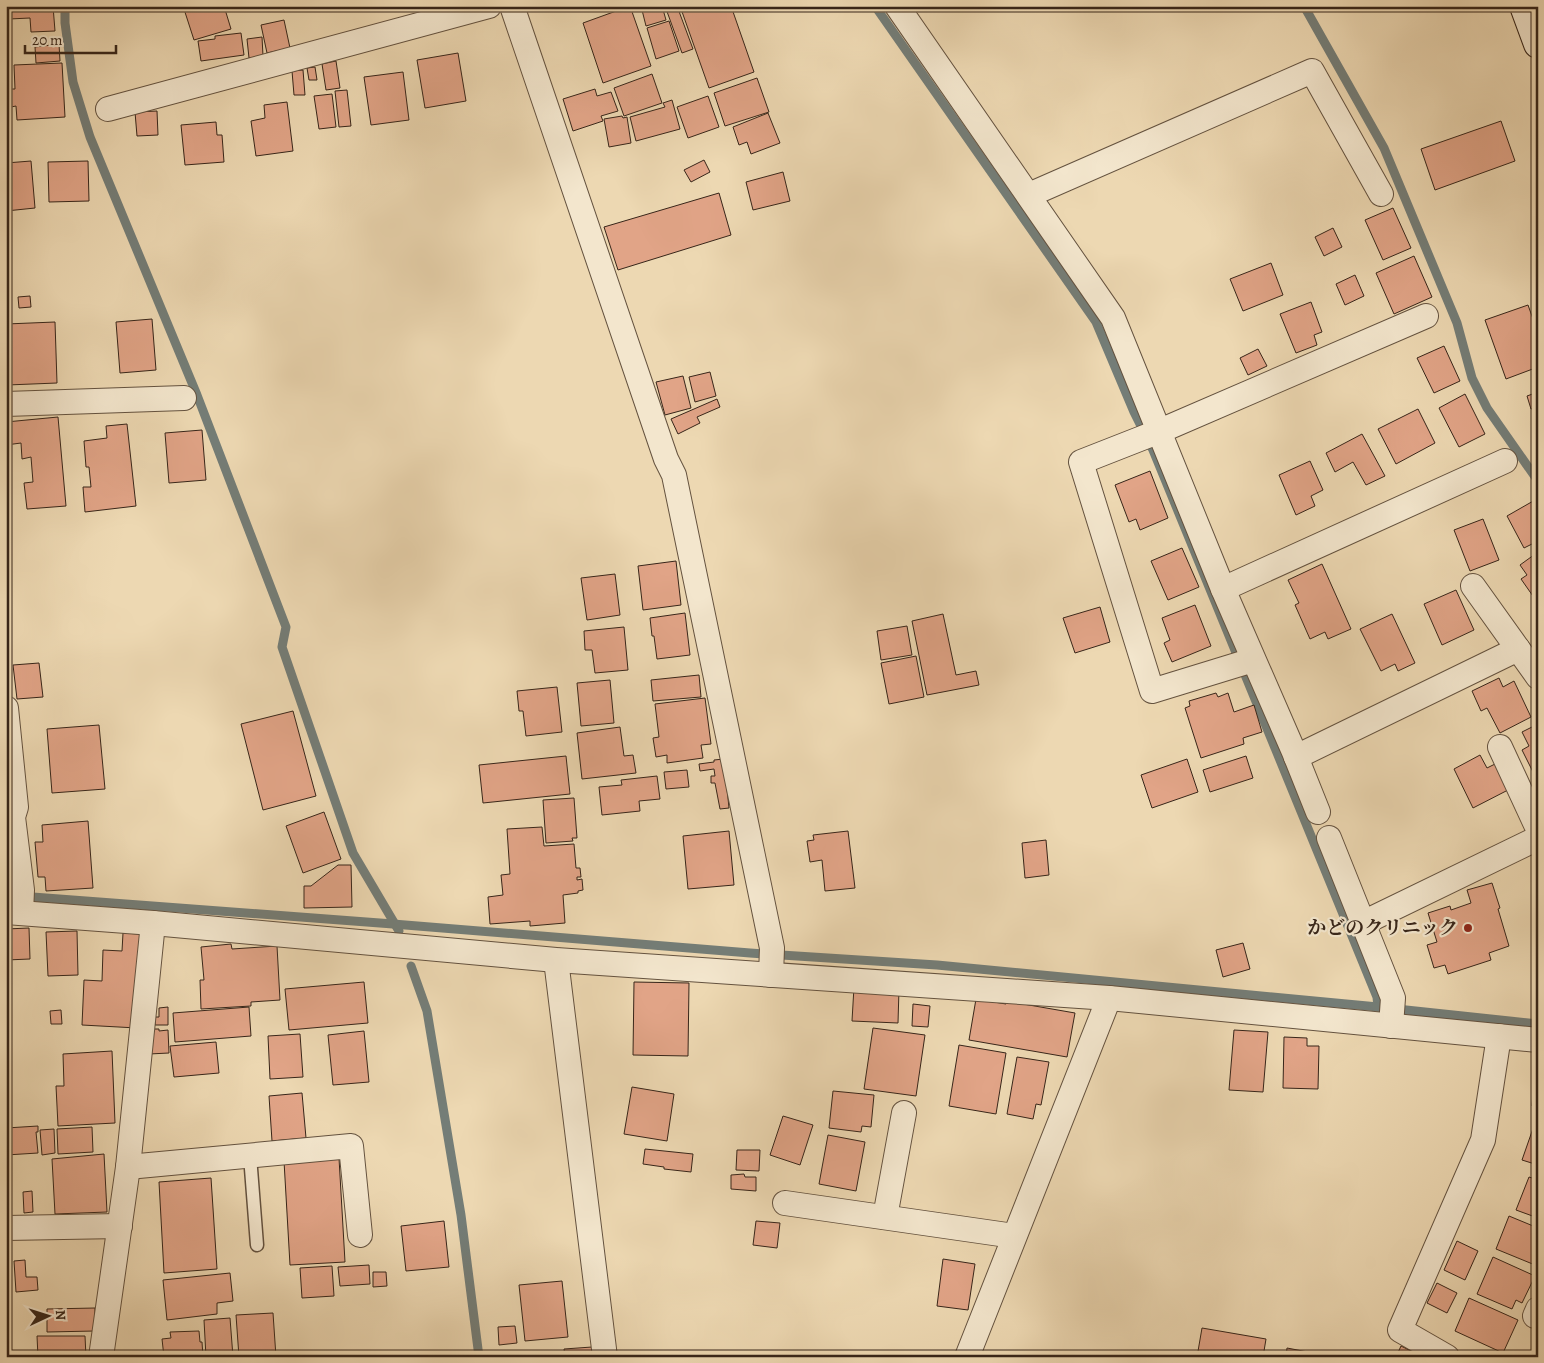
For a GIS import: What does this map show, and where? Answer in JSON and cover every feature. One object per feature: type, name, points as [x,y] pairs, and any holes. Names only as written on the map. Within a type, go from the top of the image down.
[{"type":"street","points":[[108,109],[488,6]]},
{"type":"street","points":[[512,6],[666,460],[674,475],[771,961]]},
{"type":"street","points":[[897,6],[1113,318],[1150,434],[1223,589],[1245,662],[1296,757],[1318,812]]},
{"type":"street","points":[[1524,6],[1538,44]]},
{"type":"street","points":[[1029,195],[1312,71],[1381,194]]},
{"type":"street","points":[[1245,662],[1152,691],[1081,462],[1426,316]]},
{"type":"street","points":[[6,404],[184,398]]},
{"type":"street","points":[[1223,589],[1506,461]]},
{"type":"street","points":[[1473,586],[1538,677]]},
{"type":"street","points":[[1296,757],[1518,649]]},
{"type":"street","points":[[6,708],[16,807],[13,817],[18,904],[153,923],[556,960],[771,961],[1109,998],[1392,1015],[1499,1036],[1538,1040]]},
{"type":"street","points":[[1500,748],[1538,829]]},
{"type":"street","points":[[1329,838],[1393,998],[1392,1015]]},
{"type":"street","points":[[1363,923],[1538,838]]},
{"type":"street","points":[[101,1357],[128,1167],[153,923]]},
{"type":"street","points":[[556,960],[605,1357]]},
{"type":"street","points":[[968,1357],[1109,998]]},
{"type":"street","points":[[1448,1357],[1400,1330],[1483,1140],[1499,1036]]},
{"type":"street","points":[[886,1217],[904,1113]]},
{"type":"street","points":[[128,1167],[351,1146],[360,1235]]},
{"type":"street","points":[[785,1203],[1014,1236]]},
{"type":"street","points":[[6,1228],[120,1226]]},
{"type":"lane","points":[[250,1156],[256,1245]]},
{"type":"building","points":[[8,6],[53,6],[55,31],[31,32],[30,18],[9,19]]},
{"type":"building","points":[[183,6],[224,6],[231,29],[194,40]]},
{"type":"building","points":[[630,6],[651,66],[603,83],[583,23]]},
{"type":"building","points":[[641,6],[662,6],[666,20],[646,26]]},
{"type":"building","points":[[665,6],[677,6],[693,49],[682,53]]},
{"type":"building","points":[[680,6],[731,6],[754,72],[709,88]]},
{"type":"building","points":[[284,20],[290,48],[267,53],[261,25]]},
{"type":"building","points":[[669,21],[679,51],[656,59],[647,28]]},
{"type":"building","points":[[241,33],[244,55],[201,61],[198,41],[215,39],[215,36]]},
{"type":"building","points":[[262,37],[263,56],[249,58],[247,39]]},
{"type":"building","points":[[59,44],[60,61],[36,63],[35,47]]},
{"type":"building","points":[[458,53],[466,101],[425,108],[417,60]]},
{"type":"building","points":[[336,61],[340,88],[326,90],[322,64]]},
{"type":"building","points":[[62,63],[65,117],[17,120],[16,106],[11,107],[10,89],[15,89],[14,65]]},
{"type":"building","points":[[315,67],[317,80],[309,80],[307,68]]},
{"type":"building","points":[[303,70],[305,95],[294,95],[292,71]]},
{"type":"building","points":[[403,72],[409,120],[371,125],[364,77]]},
{"type":"building","points":[[652,74],[662,103],[624,116],[614,88]]},
{"type":"building","points":[[757,78],[769,112],[725,126],[714,93]]},
{"type":"building","points":[[595,89],[597,96],[611,92],[618,111],[601,116],[603,121],[573,131],[563,99]]},
{"type":"building","points":[[347,90],[351,126],[339,127],[335,91]]},
{"type":"building","points":[[332,94],[336,127],[319,129],[314,96]]},
{"type":"building","points":[[708,96],[719,127],[688,138],[677,107]]},
{"type":"building","points":[[672,100],[680,129],[636,141],[630,117],[665,107],[663,103]]},
{"type":"building","points":[[287,102],[293,151],[256,156],[251,121],[265,118],[264,105]]},
{"type":"building","points":[[157,111],[158,135],[137,136],[135,112]]},
{"type":"building","points":[[768,113],[780,143],[751,154],[747,142],[739,145],[733,127]]},
{"type":"building","points":[[622,116],[623,118],[627,117],[631,143],[609,147],[604,119]]},
{"type":"building","points":[[1501,121],[1515,161],[1435,190],[1421,149]]},
{"type":"building","points":[[216,122],[217,135],[222,135],[224,162],[185,165],[181,125]]},
{"type":"building","points":[[704,160],[710,172],[691,182],[684,170]]},
{"type":"building","points":[[31,161],[35,208],[6,211],[6,163]]},
{"type":"building","points":[[88,161],[89,201],[49,202],[48,162]]},
{"type":"building","points":[[783,172],[790,201],[753,210],[746,182]]},
{"type":"building","points":[[719,193],[731,235],[618,270],[604,227]]},
{"type":"building","points":[[1393,208],[1411,248],[1383,260],[1365,220]]},
{"type":"building","points":[[1333,228],[1342,247],[1324,256],[1315,237]]},
{"type":"building","points":[[1414,256],[1432,297],[1394,314],[1376,273]]},
{"type":"building","points":[[1271,263],[1283,295],[1243,311],[1230,279]]},
{"type":"building","points":[[1355,275],[1364,296],[1345,305],[1336,284]]},
{"type":"building","points":[[30,296],[31,307],[19,308],[18,297]]},
{"type":"building","points":[[1311,302],[1322,332],[1314,335],[1317,345],[1296,353],[1280,314]]},
{"type":"building","points":[[1528,305],[1538,333],[1538,367],[1506,379],[1485,320]]},
{"type":"building","points":[[152,319],[156,370],[120,373],[116,322]]},
{"type":"building","points":[[55,322],[57,383],[7,385],[6,324]]},
{"type":"building","points":[[1444,346],[1460,381],[1434,393],[1417,358]]},
{"type":"building","points":[[1258,349],[1267,366],[1248,375],[1240,358]]},
{"type":"building","points":[[710,372],[716,396],[695,402],[689,377]]},
{"type":"building","points":[[683,376],[691,408],[665,415],[656,382]]},
{"type":"building","points":[[1538,392],[1538,415],[1535,408],[1531,409],[1527,396]]},
{"type":"building","points":[[1465,394],[1485,434],[1459,447],[1439,408]]},
{"type":"building","points":[[717,399],[720,407],[697,417],[700,423],[678,434],[671,419]]},
{"type":"building","points":[[1418,409],[1435,443],[1396,464],[1378,429]]},
{"type":"building","points":[[58,417],[66,506],[27,509],[24,483],[33,482],[31,457],[22,459],[21,443],[6,445],[6,422]]},
{"type":"building","points":[[127,424],[136,506],[85,512],[83,487],[91,487],[89,467],[86,467],[84,441],[107,438],[106,426]]},
{"type":"building","points":[[202,430],[206,480],[169,483],[165,433]]},
{"type":"building","points":[[1362,434],[1385,476],[1366,485],[1353,462],[1335,472],[1326,453]]},
{"type":"building","points":[[1310,461],[1323,490],[1311,496],[1315,506],[1296,515],[1279,475]]},
{"type":"building","points":[[1150,471],[1168,518],[1140,530],[1136,519],[1129,522],[1115,485]]},
{"type":"building","points":[[1535,500],[1538,506],[1538,541],[1524,548],[1507,516]]},
{"type":"building","points":[[1483,519],[1499,560],[1470,571],[1454,530]]},
{"type":"building","points":[[1182,548],[1199,587],[1168,600],[1151,561]]},
{"type":"building","points":[[1538,552],[1538,597],[1535,599],[1521,579],[1527,575],[1520,565]]},
{"type":"building","points":[[676,561],[681,605],[643,610],[638,566]]},
{"type":"building","points":[[1322,564],[1351,629],[1328,639],[1325,632],[1310,639],[1295,605],[1299,603],[1288,580]]},
{"type":"building","points":[[615,574],[620,615],[587,620],[581,578]]},
{"type":"building","points":[[1456,590],[1474,630],[1442,645],[1424,604]]},
{"type":"building","points":[[1195,605],[1211,646],[1172,662],[1164,643],[1170,640],[1162,618]]},
{"type":"building","points":[[1100,607],[1110,642],[1075,653],[1063,618]]},
{"type":"building","points":[[685,613],[690,655],[657,659],[650,618]]},
{"type":"building","points":[[943,614],[956,675],[976,671],[979,685],[927,695],[912,621]]},
{"type":"building","points":[[1392,614],[1415,663],[1398,671],[1395,664],[1381,671],[1360,629]]},
{"type":"building","points":[[907,626],[912,655],[881,660],[877,631]]},
{"type":"building","points":[[624,627],[628,670],[595,673],[592,650],[585,650],[584,631]]},
{"type":"building","points":[[916,656],[924,697],[889,704],[881,663]]},
{"type":"building","points":[[39,663],[43,697],[17,699],[13,665]]},
{"type":"building","points":[[699,675],[701,697],[653,701],[651,680]]},
{"type":"building","points":[[1499,678],[1503,687],[1514,681],[1531,717],[1500,733],[1487,708],[1481,711],[1472,691]]},
{"type":"building","points":[[610,680],[614,723],[581,726],[577,683]]},
{"type":"building","points":[[557,687],[562,732],[526,736],[523,711],[519,711],[517,691]]},
{"type":"building","points":[[1216,693],[1218,697],[1228,693],[1234,712],[1254,705],[1262,732],[1243,738],[1244,744],[1201,758],[1185,708],[1190,706],[1189,701]]},
{"type":"building","points":[[705,698],[711,744],[701,745],[703,758],[667,763],[667,755],[656,757],[653,738],[659,737],[655,704]]},
{"type":"building","points":[[293,711],[316,796],[263,810],[241,724]]},
{"type":"building","points":[[1538,724],[1538,777],[1536,778],[1522,750],[1529,746],[1522,732]]},
{"type":"building","points":[[99,725],[105,789],[52,793],[47,729]]},
{"type":"building","points":[[620,727],[624,756],[633,755],[636,773],[582,779],[577,733]]},
{"type":"building","points":[[1480,755],[1487,768],[1495,764],[1508,790],[1473,808],[1454,769]]},
{"type":"building","points":[[566,756],[570,794],[483,803],[479,765]]},
{"type":"building","points":[[1246,756],[1253,778],[1210,792],[1203,770]]},
{"type":"building","points":[[724,759],[729,808],[720,809],[715,783],[711,783],[711,776],[715,776],[714,769],[700,771],[699,764]]},
{"type":"building","points":[[1187,759],[1198,792],[1152,808],[1141,775]]},
{"type":"building","points":[[687,770],[689,787],[666,789],[664,772]]},
{"type":"building","points":[[657,776],[660,799],[639,801],[640,811],[602,815],[599,787],[622,785],[621,780]]},
{"type":"building","points":[[574,798],[577,838],[572,838],[573,841],[546,843],[543,800]]},
{"type":"building","points":[[324,812],[341,859],[303,873],[286,826]]},
{"type":"building","points":[[88,821],[93,888],[46,891],[45,877],[38,877],[35,842],[43,842],[42,825]]},
{"type":"building","points":[[542,827],[544,846],[574,844],[576,868],[580,868],[581,877],[577,877],[577,880],[582,879],[583,890],[578,891],[578,893],[563,895],[565,923],[530,926],[530,921],[490,924],[488,897],[503,895],[501,875],[510,874],[507,829]]},
{"type":"building","points":[[729,831],[734,885],[688,889],[683,836]]},
{"type":"building","points":[[848,831],[855,888],[825,891],[822,860],[810,862],[807,841],[814,840],[813,835]]},
{"type":"building","points":[[1046,840],[1049,875],[1025,878],[1022,843]]},
{"type":"building","points":[[338,865],[351,865],[352,907],[304,908],[304,886],[311,886]]},
{"type":"building","name":"かどのクリニック","points":[[1492,883],[1509,946],[1489,953],[1491,960],[1448,974],[1445,965],[1434,968],[1427,945],[1437,942],[1428,913],[1450,906],[1451,910],[1471,903],[1467,890]]},
{"type":"building","points":[[29,928],[30,959],[6,960],[6,929]]},
{"type":"building","points":[[77,931],[78,975],[48,976],[46,932]]},
{"type":"building","points":[[123,933],[141,934],[137,1028],[82,1025],[84,980],[102,981],[103,950],[122,951]]},
{"type":"building","points":[[1243,943],[1250,969],[1223,977],[1216,950]]},
{"type":"building","points":[[231,944],[232,949],[277,946],[280,1000],[251,1002],[251,1006],[201,1009],[200,980],[204,980],[201,947]]},
{"type":"building","points":[[364,982],[368,1023],[289,1030],[285,989]]},
{"type":"building","points":[[634,982],[689,983],[688,1056],[633,1055]]},
{"type":"building","points":[[854,987],[899,989],[898,1023],[852,1021]]},
{"type":"building","points":[[976,999],[1006,1004],[1006,1001],[1075,1013],[1067,1057],[969,1040]]},
{"type":"building","points":[[913,1004],[930,1006],[928,1027],[912,1026]]},
{"type":"building","points":[[168,1007],[168,1025],[155,1025],[155,1017],[159,1017],[159,1008]]},
{"type":"building","points":[[249,1007],[251,1036],[175,1042],[173,1013]]},
{"type":"building","points":[[61,1010],[62,1024],[51,1024],[50,1011]]},
{"type":"building","points":[[873,1028],[925,1035],[916,1096],[864,1089]]},
{"type":"building","points":[[148,1029],[168,1030],[169,1053],[149,1054]]},
{"type":"building","points":[[1234,1030],[1268,1032],[1263,1092],[1229,1090]]},
{"type":"building","points":[[364,1031],[369,1082],[333,1085],[328,1035]]},
{"type":"building","points":[[300,1034],[303,1077],[270,1079],[268,1036]]},
{"type":"building","points":[[1284,1037],[1307,1038],[1307,1046],[1319,1046],[1318,1089],[1283,1088]]},
{"type":"building","points":[[216,1042],[219,1073],[174,1077],[170,1046]]},
{"type":"building","points":[[959,1045],[1006,1053],[996,1114],[949,1106]]},
{"type":"building","points":[[112,1051],[115,1123],[58,1126],[56,1086],[64,1086],[63,1054]]},
{"type":"building","points":[[1017,1057],[1049,1062],[1041,1105],[1036,1104],[1033,1119],[1007,1114]]},
{"type":"building","points":[[1535,1063],[1538,1063],[1538,1107],[1532,1106]]},
{"type":"building","points":[[632,1087],[674,1094],[667,1141],[624,1134]]},
{"type":"building","points":[[833,1091],[874,1095],[871,1127],[862,1126],[861,1132],[829,1128]]},
{"type":"building","points":[[302,1093],[306,1138],[272,1141],[269,1096]]},
{"type":"building","points":[[783,1116],[813,1125],[800,1165],[770,1155]]},
{"type":"building","points":[[1538,1117],[1538,1165],[1522,1160]]},
{"type":"building","points":[[38,1126],[38,1132],[36,1132],[38,1153],[6,1155],[6,1128]]},
{"type":"building","points":[[92,1127],[93,1152],[58,1154],[57,1129]]},
{"type":"building","points":[[54,1129],[55,1153],[42,1155],[40,1130]]},
{"type":"building","points":[[828,1135],[865,1142],[856,1191],[819,1184]]},
{"type":"building","points":[[645,1149],[693,1154],[691,1172],[643,1164]]},
{"type":"building","points":[[737,1150],[760,1150],[759,1171],[736,1170]]},
{"type":"building","points":[[104,1154],[107,1212],[55,1214],[52,1159]]},
{"type":"building","points":[[339,1158],[345,1262],[290,1265],[284,1161]]},
{"type":"building","points":[[744,1174],[745,1177],[756,1177],[756,1191],[731,1189],[731,1175]]},
{"type":"building","points":[[1529,1177],[1538,1180],[1538,1218],[1516,1210]]},
{"type":"building","points":[[211,1178],[217,1269],[164,1273],[159,1182]]},
{"type":"building","points":[[32,1191],[33,1212],[24,1213],[23,1192]]},
{"type":"building","points":[[1509,1216],[1538,1228],[1538,1257],[1535,1265],[1496,1249]]},
{"type":"building","points":[[444,1221],[449,1267],[406,1271],[401,1226]]},
{"type":"building","points":[[756,1221],[780,1223],[777,1248],[753,1245]]},
{"type":"building","points":[[1457,1241],[1478,1251],[1465,1280],[1444,1270]]},
{"type":"building","points":[[1493,1257],[1535,1276],[1522,1303],[1516,1300],[1512,1309],[1477,1294]]},
{"type":"building","points":[[943,1259],[975,1264],[968,1310],[937,1306]]},
{"type":"building","points":[[25,1260],[26,1277],[37,1277],[38,1290],[16,1292],[14,1261]]},
{"type":"building","points":[[369,1265],[370,1284],[340,1286],[338,1267]]},
{"type":"building","points":[[332,1266],[334,1296],[302,1298],[300,1268]]},
{"type":"building","points":[[373,1272],[386,1272],[387,1286],[373,1287]]},
{"type":"building","points":[[230,1273],[233,1301],[217,1303],[217,1314],[167,1320],[163,1280]]},
{"type":"building","points":[[562,1281],[568,1337],[525,1341],[519,1285]]},
{"type":"building","points":[[1437,1283],[1457,1293],[1447,1313],[1427,1303]]},
{"type":"building","points":[[1469,1298],[1518,1320],[1503,1353],[1455,1331]]},
{"type":"building","points":[[95,1308],[95,1331],[47,1332],[47,1309]]},
{"type":"building","points":[[273,1313],[276,1357],[239,1357],[236,1315]]},
{"type":"building","points":[[230,1318],[233,1357],[206,1357],[204,1320]]},
{"type":"building","points":[[515,1326],[517,1343],[499,1345],[498,1327]]},
{"type":"building","points":[[1202,1328],[1266,1339],[1263,1357],[1197,1357]]},
{"type":"building","points":[[199,1331],[203,1357],[164,1357],[162,1339],[171,1338],[170,1332]]},
{"type":"building","points":[[37,1336],[85,1336],[86,1357],[38,1357]]},
{"type":"building","points":[[1401,1346],[1415,1353],[1417,1347],[1430,1357],[1396,1357]]},
{"type":"building","points":[[592,1347],[593,1357],[565,1357],[564,1349]]},
{"type":"building","points":[[1287,1348],[1334,1357],[1286,1357]]},
{"type":"waterway","points":[[65,6],[65,23],[73,82],[90,137],[197,395],[286,627],[282,647],[353,853],[399,931]]},
{"type":"waterway","points":[[875,6],[1096,322],[1134,412],[1153,450],[1377,997],[1378,1007]]},
{"type":"waterway","points":[[1304,6],[1384,148],[1457,323],[1472,378],[1487,408],[1538,481]]},
{"type":"waterway","points":[[6,895],[750,953],[937,965],[1538,1024]]},
{"type":"waterway","points":[[411,966],[427,1011],[461,1215],[479,1357]]},
{"type":"place","name":"かどのクリニック","points":[[1468,928]]}]
